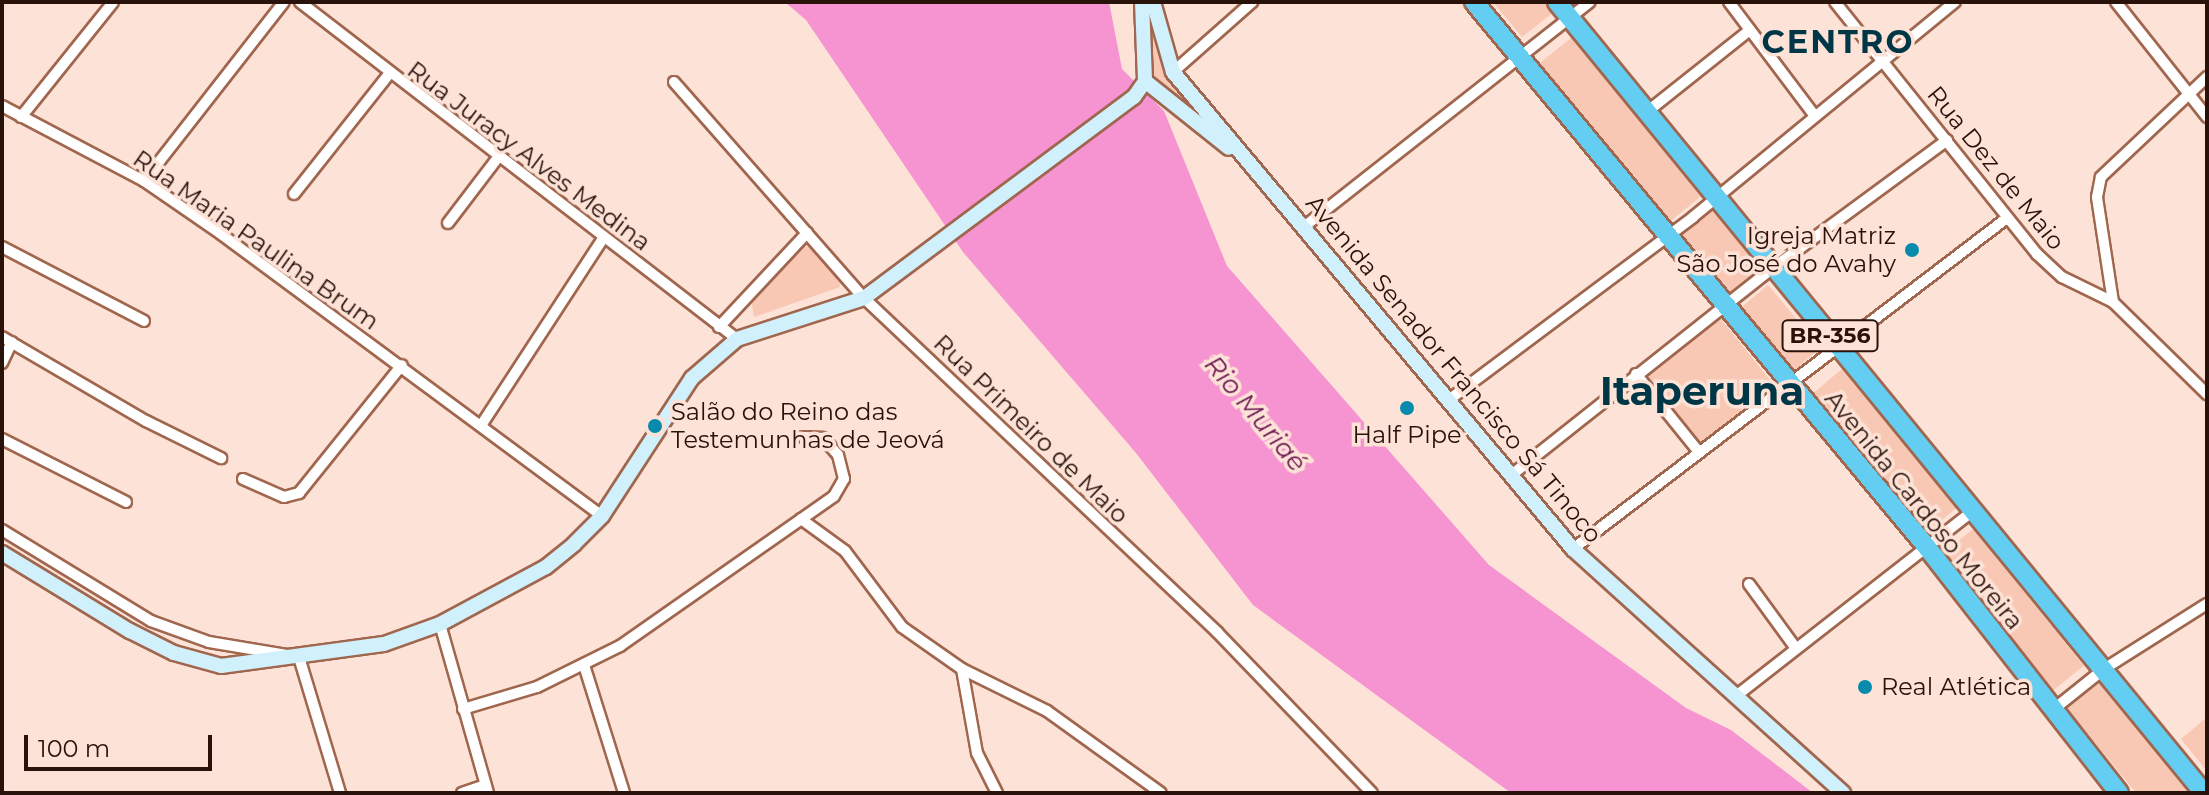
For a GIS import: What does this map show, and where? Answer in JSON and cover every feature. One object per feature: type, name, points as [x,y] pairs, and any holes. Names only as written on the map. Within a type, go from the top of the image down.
[{"type":"highway","name":"Avenida Cardoso Moreira","points":[[1474,2],[1725,309],[1926,546],[2119,793]]},
{"type":"highway","name":"Avenida Cardoso Moreira","points":[[1557,2],[1973,511],[2111,664]]},
{"type":"highway","name":"BR-356","points":[[2111,664],[2204,793]]},
{"type":"street","points":[[21,117],[113,2]]},
{"type":"street","points":[[144,181],[284,2]]},
{"type":"street","name":"Rua Juracy Alves Medina","points":[[300,2],[389,74],[737,339]]},
{"type":"street","points":[[2,553],[130,631],[196,661],[234,666],[299,657],[384,644],[440,624],[546,567],[602,516],[692,378],[737,339],[864,298],[1134,97],[1145,81],[1142,2]]},
{"type":"street","name":"Avenida Senador Francisco Sá Tinoco","points":[[1153,2],[1173,72],[1514,473],[1573,549],[1843,793]]},
{"type":"street","points":[[1173,72],[1252,2]]},
{"type":"street","points":[[1305,226],[1590,2]]},
{"type":"street","points":[[1729,2],[1815,116]]},
{"type":"street","name":"Rua Dez de Maio","points":[[1835,2],[2007,218],[2062,277],[2113,302],[2207,394]]},
{"type":"street","points":[[1450,399],[1717,197],[1955,2]]},
{"type":"street","points":[[2116,2],[2207,117]]},
{"type":"street","points":[[1648,111],[1750,30]]},
{"type":"street","points":[[294,194],[389,74]]},
{"type":"street","points":[[2113,302],[2097,197],[2101,177],[2207,77]]},
{"type":"street","points":[[1145,81],[1243,157]]},
{"type":"street","name":"Rua Primeiro de Maio","points":[[674,82],[864,298],[1217,632],[1372,793]]},
{"type":"street","name":"Rua Maria Paulina Brum","points":[[2,106],[144,181],[402,365],[602,516]]},
{"type":"street","points":[[1514,473],[1773,268],[1947,140]]},
{"type":"street","points":[[448,223],[499,156]]},
{"type":"street","points":[[1573,549],[2007,218]]},
{"type":"street","points":[[719,327],[807,233]]},
{"type":"street","points":[[482,424],[604,237]]},
{"type":"street","points":[[2,247],[144,321]]},
{"type":"street","points":[[2,363],[7,340],[146,421],[221,458]]},
{"type":"street","points":[[243,479],[284,497],[299,493],[402,365]]},
{"type":"street","points":[[1636,374],[1699,452]]},
{"type":"street","points":[[463,709],[537,687],[584,665],[685,605],[834,496],[844,479],[832,446],[823,438],[803,437]]},
{"type":"street","points":[[2,439],[126,502]]},
{"type":"street","points":[[1736,696],[1973,511]]},
{"type":"street","points":[[801,519],[845,551],[902,627],[962,669],[1047,711],[1161,793]]},
{"type":"street","points":[[2,530],[151,621],[209,642],[299,657]]},
{"type":"street","points":[[1749,584],[1795,647]]},
{"type":"street","points":[[2054,709],[2111,664],[2207,604]]},
{"type":"street","points":[[440,624],[487,789],[462,793]]},
{"type":"street","points":[[299,657],[340,793]]},
{"type":"street","points":[[584,665],[624,793]]},
{"type":"street","points":[[962,669],[977,753],[997,793]]},
{"type":"shaded area","points":[[1493,2],[1548,2],[1555,11],[1522,37]]},
{"type":"shaded area","points":[[1147,3],[1163,71],[1208,124],[1152,76]]},
{"type":"shaded area","points":[[1572,37],[1701,196],[1668,223],[1539,63]]},
{"type":"shaded area","points":[[1712,210],[1762,270],[1732,295],[1682,235]]},
{"type":"shaded area","points":[[804,247],[811,247],[839,274],[840,287],[754,317],[751,300]]},
{"type":"shaded area","points":[[1768,285],[1821,348],[1789,374],[1737,311]]},
{"type":"shaded area","points":[[1720,318],[1777,388],[1703,448],[1646,378]]},
{"type":"shaded area","points":[[1842,369],[1958,507],[1928,532],[1812,394]]},
{"type":"shaded area","points":[[1973,529],[2084,666],[2053,690],[1943,554]]},
{"type":"shaded area","points":[[2103,680],[2196,793],[2136,793],[2067,708]]},
{"type":"shaded area","points":[[2207,717],[2207,771],[2181,739]]},
{"type":"water","name":"Rio Muriaé","points":[[785,2],[1109,2],[1122,69],[1164,111],[1227,266],[1489,565],[1686,708],[1731,730],[1813,793],[1511,793],[1253,605],[1136,453],[963,252],[806,20]]},
{"type":"place","name":"Igreja Matriz São José do Avahy","points":[[1912,250]]},
{"type":"place","name":"Half Pipe","points":[[1407,408]]},
{"type":"place","name":"Salão do Reino das Testemunhas de Jeová","points":[[655,426]]},
{"type":"place","name":"Real Atlética","points":[[1865,687]]},
{"type":"district","name":"CENTRO","points":[[1838,42]]},
{"type":"district","name":"Itaperuna","points":[[1702,391]]}]
